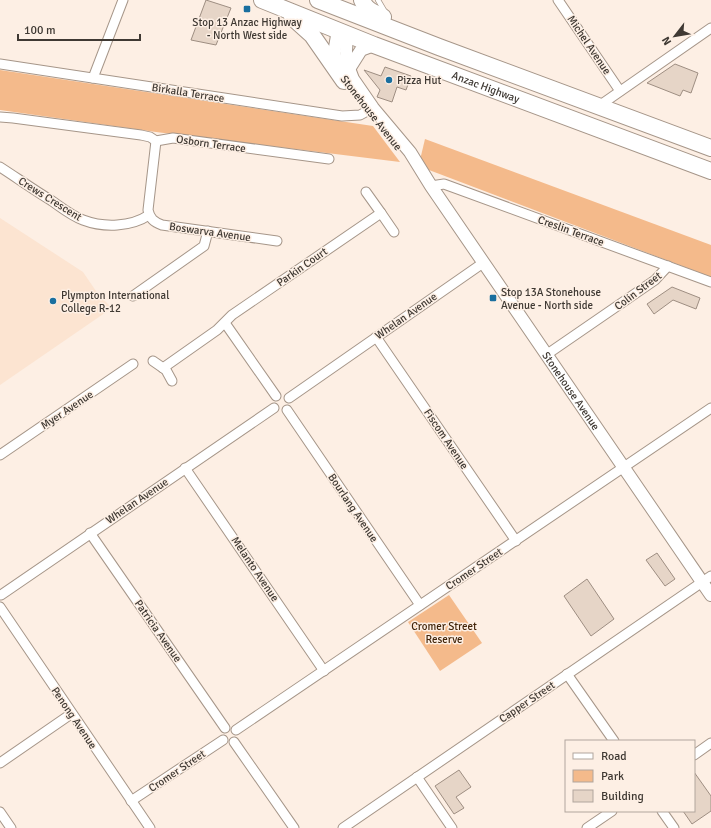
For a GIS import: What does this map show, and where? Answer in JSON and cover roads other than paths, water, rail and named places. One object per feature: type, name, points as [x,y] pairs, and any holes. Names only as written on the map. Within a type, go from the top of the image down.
[{"type":"highway","name":"Anzac Highway","points":[[262,0],[374,45],[711,171]]},
{"type":"highway","name":"Anzac Highway","points":[[318,0],[345,5],[439,47],[711,148]]},
{"type":"highway","points":[[362,0],[365,7],[369,11],[425,33],[439,47]]},
{"type":"highway","points":[[343,32],[345,5]]},
{"type":"highway","points":[[279,6],[312,35],[347,75]]},
{"type":"highway","points":[[534,105],[542,90],[548,87],[554,108],[562,115]]},
{"type":"street","points":[[93,78],[123,0]]},
{"type":"street","name":"Michel Avenue","points":[[558,0],[620,91]]},
{"type":"street","points":[[599,106],[711,28]]},
{"type":"street","name":"Stonehouse Avenue","points":[[343,32],[334,53],[339,70],[347,75],[370,110],[410,152],[431,186],[624,468],[706,579],[711,595]]},
{"type":"street","points":[[347,75],[361,50],[374,45]]},
{"type":"street","name":"Birkalla Terrace","points":[[0,64],[342,116],[355,116],[370,110]]},
{"type":"street","name":"Osborn Terrace","points":[[0,117],[141,135],[150,137],[156,141],[173,138],[329,159]]},
{"type":"street","points":[[149,215],[148,210],[156,141]]},
{"type":"street","name":"Crews Crescent","points":[[0,167],[70,213],[87,221],[100,224],[135,223],[149,215]]},
{"type":"street","name":"Creslin Terrace","points":[[431,186],[444,184],[711,282]]},
{"type":"street","points":[[366,192],[394,232]]},
{"type":"street","name":"Parkin Court","points":[[163,368],[217,330],[232,315],[381,213]]},
{"type":"street","name":"Boswarva Avenue","points":[[149,215],[155,222],[162,225],[277,241]]},
{"type":"street","points":[[133,296],[204,246],[208,231]]},
{"type":"street","name":"Whelan Avenue","points":[[289,398],[483,262]]},
{"type":"street","name":"Colin Street","points":[[546,355],[655,280],[668,266]]},
{"type":"street","points":[[225,323],[276,396]]},
{"type":"street","name":"Fiscom Avenue","points":[[376,337],[516,541]]},
{"type":"street","points":[[153,361],[163,368],[172,381]]},
{"type":"street","name":"Myer Avenue","points":[[0,455],[133,364]]},
{"type":"street","points":[[283,394],[289,398],[290,404],[287,410],[280,412],[274,408],[273,401],[276,396],[283,394]]},
{"type":"street","name":"Whelan Avenue","points":[[0,594],[274,408]]},
{"type":"street","name":"Cromer Street","points":[[236,730],[711,408]]},
{"type":"street","name":"Bourlang Avenue","points":[[287,410],[420,606]]},
{"type":"street","name":"Melanto Avenue","points":[[186,468],[324,671]]},
{"type":"street","name":"Patricia Avenue","points":[[90,533],[225,728]]},
{"type":"street","name":"Capper Street","points":[[343,828],[706,579]]},
{"type":"street","points":[[0,594],[2,600],[0,606]]},
{"type":"street","name":"Penong Avenue","points":[[0,606],[71,714],[150,828]]},
{"type":"street","points":[[567,674],[613,740]]},
{"type":"street","points":[[0,763],[71,714]]},
{"type":"street","points":[[231,727],[236,730],[238,736],[234,742],[228,743],[223,740],[222,733],[225,728],[231,727]]},
{"type":"street","name":"Cromer Street","points":[[131,801],[223,740]]},
{"type":"street","points":[[234,742],[294,828]]},
{"type":"street","points":[[695,754],[711,743]]},
{"type":"street","points":[[417,777],[452,828]]},
{"type":"street","points":[[0,812],[11,828]]},
{"type":"street","points":[[587,828],[611,812]]},
{"type":"street","points":[[663,812],[674,828]]},
{"type":"lane","points":[[378,0],[388,15]]},
{"type":"place","name":"Stop 13 Anzac Highway - North West side","points":[[247,9]]},
{"type":"place","name":"Pizza Hut","points":[[389,80]]},
{"type":"place","name":"Stop 13A Stonehouse Avenue - North side","points":[[493,298]]},
{"type":"place","name":"Plympton International College R-12","points":[[53,301]]},
{"type":"park label","name":"Cromer Street Reserve","points":[[444,632]]}]
